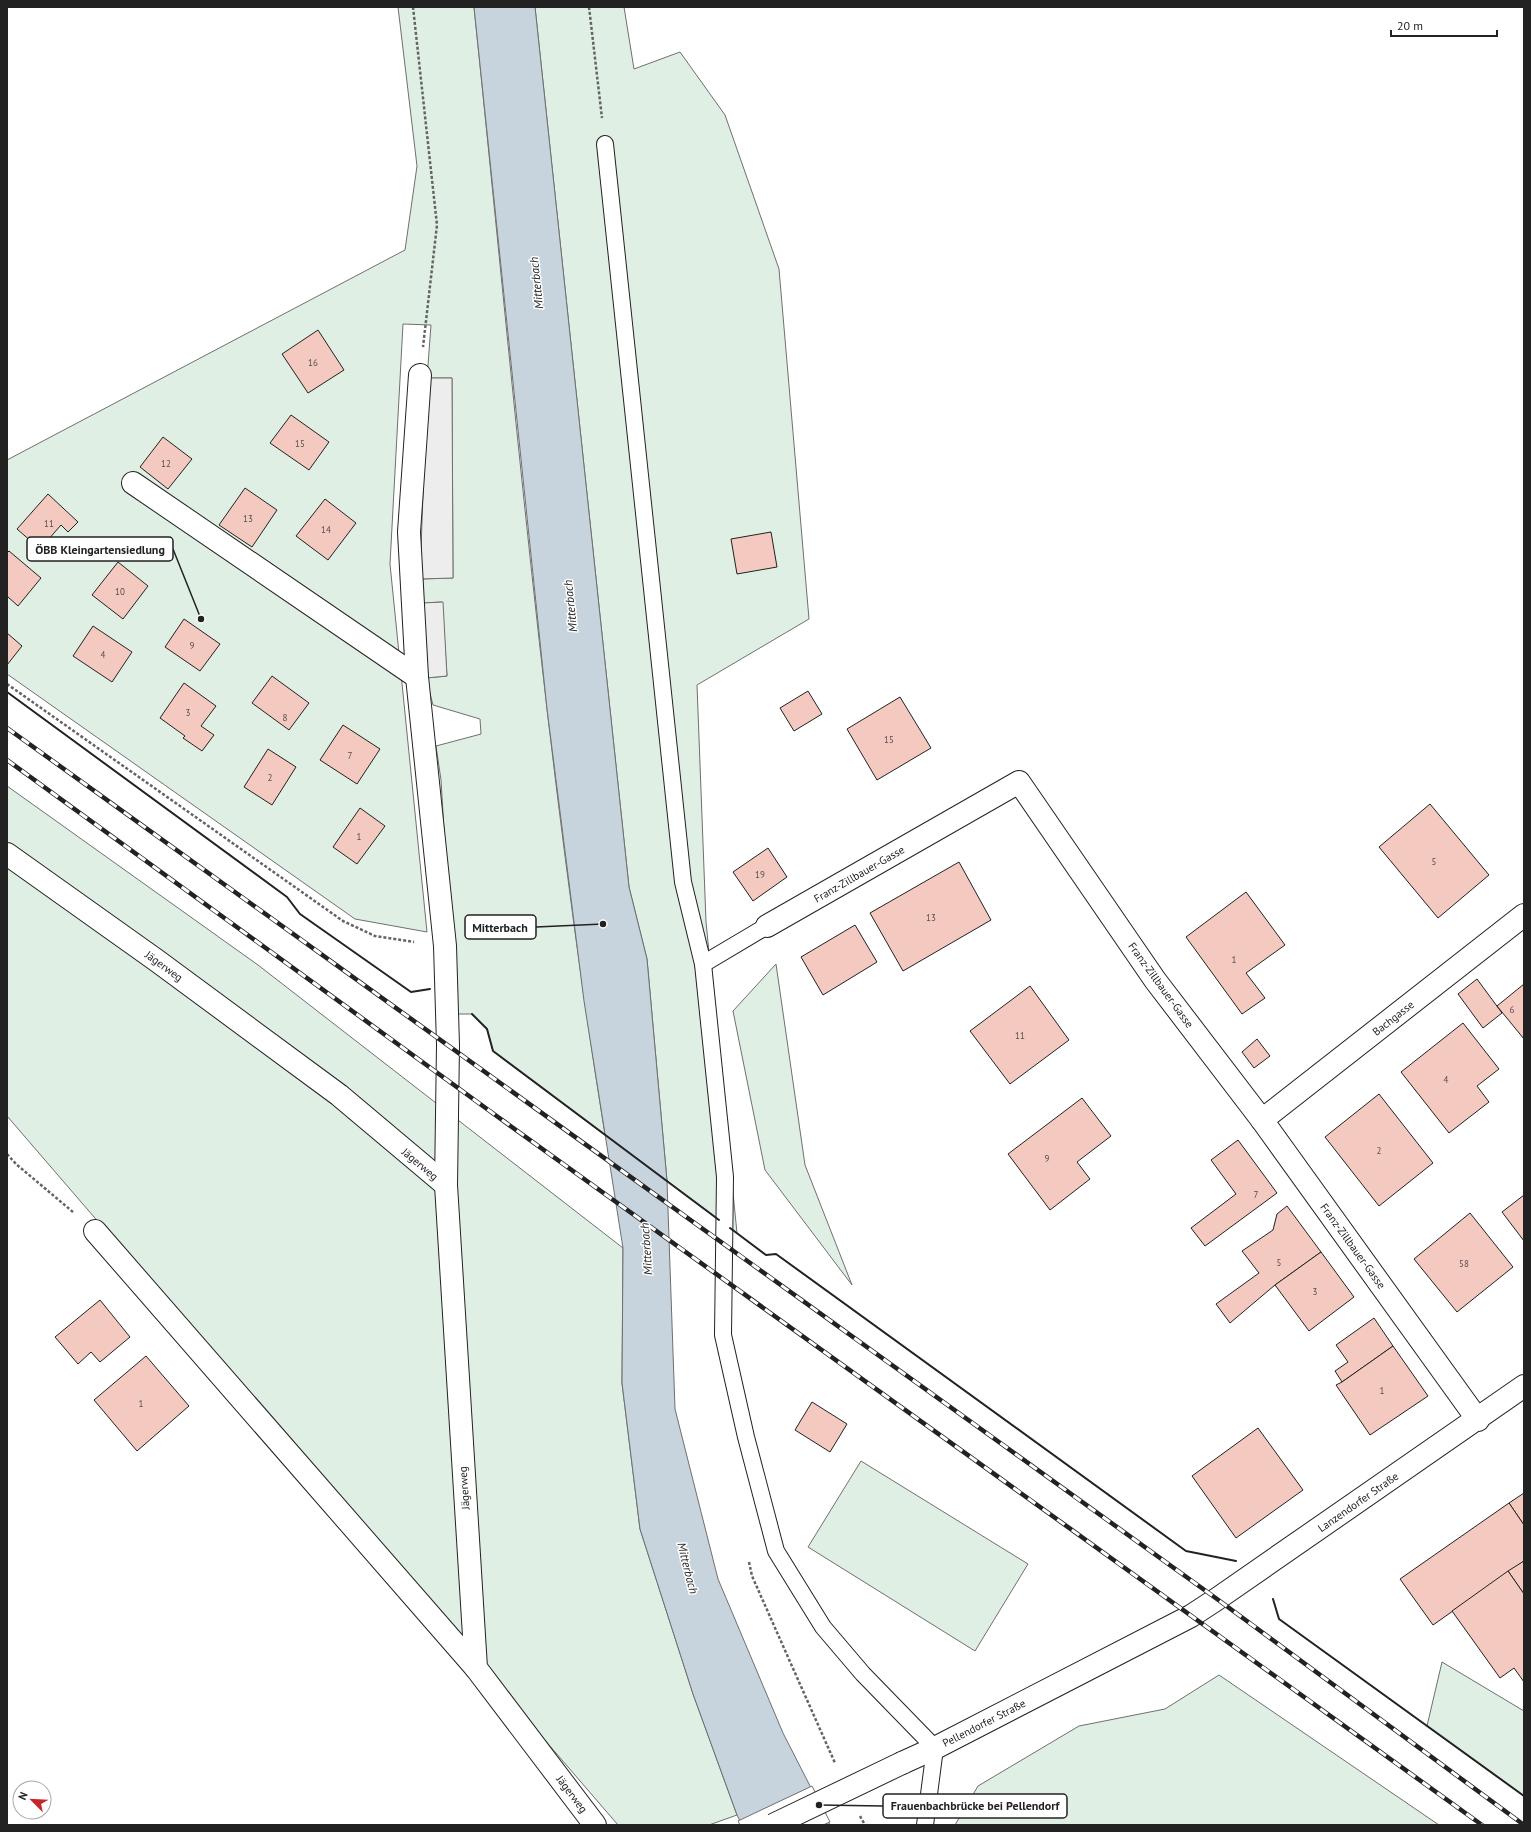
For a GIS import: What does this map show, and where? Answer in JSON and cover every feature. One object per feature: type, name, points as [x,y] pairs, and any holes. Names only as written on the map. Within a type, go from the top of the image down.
[{"type":"street","points":[[420,375],[409,532],[417,677],[445,946],[448,1045],[446,1185]]},
{"type":"street","points":[[133,483],[417,677]]},
{"type":"street","name":"Franz-Zillbauer-Gasse","points":[[767,926],[1019,782],[1155,980],[1262,1120],[1478,1420]]},
{"type":"street","name":"Jägerweg","points":[[7,854],[156,960],[340,1095],[446,1185],[476,1668]]},
{"type":"street","name":"Bachgasse","points":[[1262,1120],[1524,916]]},
{"type":"street","name":"Jägerweg","points":[[95,1231],[476,1668],[595,1825]]},
{"type":"street","name":"Lanzendorfer Straße","points":[[1191,1616],[1478,1420],[1524,1386]]},
{"type":"street","name":"Pellendorfer Straße","points":[[773,1825],[935,1748],[1191,1616]]},
{"type":"lane","points":[[605,144],[683,882],[703,964],[725,1177],[723,1335],[746,1437],[776,1551],[823,1627],[863,1674],[935,1748],[925,1825]]},
{"type":"lane","points":[[703,964],[767,926]]},
{"type":"path","points":[[413,7],[437,225],[420,375]]},
{"type":"path","points":[[590,7],[605,144]]},
{"type":"path","points":[[7,684],[343,921],[375,936],[445,946]]},
{"type":"path","points":[[7,1154],[16,1164],[95,1231]]},
{"type":"green space","points":[[398,7],[474,7],[547,713],[584,995],[605,1135],[493,1051],[487,1029],[472,1014],[455,1014],[441,780],[436,746],[481,734],[480,719],[433,705],[426,678],[447,676],[442,602],[422,603],[420,579],[453,578],[452,378],[427,378],[431,325],[403,324],[390,564],[427,932],[355,919],[7,674],[7,460],[405,250],[417,166]]},
{"type":"green space","points":[[535,7],[624,7],[634,69],[680,52],[725,115],[779,269],[809,619],[697,685],[706,922],[737,1233],[667,1181],[647,959],[629,887]]},
{"type":"green space","points":[[7,786],[258,965],[623,1248],[622,1383],[640,1529],[693,1694],[737,1815],[709,1825],[618,1825],[7,1116]]},
{"type":"green space","points":[[776,964],[805,1165],[852,1285],[765,1170],[733,1011]]},
{"type":"green space","points":[[861,1461],[1028,1564],[975,1651],[808,1547]]},
{"type":"green space","points":[[1442,1662],[1524,1711],[1524,1796],[1427,1726]]},
{"type":"green space","points":[[1219,1675],[1439,1825],[955,1825],[978,1786],[1079,1726],[1165,1709]]},
{"type":"shaded area","points":[[427,378],[452,378],[453,578],[420,579]]},
{"type":"shaded area","points":[[443,602],[447,676],[426,678],[422,603]]},
{"type":"water","points":[[474,7],[535,7],[629,887],[647,959],[667,1181],[675,1409],[718,1579],[783,1733],[830,1825],[742,1825],[693,1694],[640,1529],[622,1383],[623,1248],[584,1001],[547,709]]},
{"type":"pier","points":[[812,1786],[830,1822],[823,1825],[740,1825],[738,1821]]},
{"type":"building","points":[[318,330],[344,370],[308,393],[282,354]]},
{"type":"building","points":[[291,415],[329,442],[309,470],[270,443]]},
{"type":"building","points":[[163,437],[192,459],[168,489],[140,467]]},
{"type":"building","points":[[245,488],[277,510],[252,547],[219,525]]},
{"type":"building","points":[[48,494],[78,522],[68,532],[61,525],[40,549],[17,529]]},
{"type":"building","points":[[325,499],[356,523],[328,560],[296,536]]},
{"type":"building","points":[[771,532],[777,567],[737,574],[731,539]]},
{"type":"building","points":[[9,551],[41,578],[18,606],[7,596],[7,553]]},
{"type":"building","points":[[118,562],[148,586],[123,619],[92,595]]},
{"type":"building","points":[[184,619],[220,644],[200,671],[165,647]]},
{"type":"building","points":[[93,626],[132,652],[112,682],[73,656]]},
{"type":"building","points":[[7,633],[22,646],[7,665]]},
{"type":"building","points":[[272,676],[309,703],[289,730],[252,703]]},
{"type":"building","points":[[184,683],[216,706],[201,726],[214,735],[202,751],[183,738],[185,736],[160,718]]},
{"type":"building","points":[[808,691],[822,714],[794,731],[780,708]]},
{"type":"building","points":[[900,697],[931,748],[877,780],[847,729]]},
{"type":"building","points":[[343,725],[380,749],[357,784],[320,760]]},
{"type":"building","points":[[268,749],[296,767],[272,805],[244,787]]},
{"type":"building","points":[[1430,804],[1489,875],[1438,918],[1379,847]]},
{"type":"building","points":[[360,808],[385,826],[357,864],[333,847]]},
{"type":"building","points":[[768,848],[787,877],[753,901],[733,872]]},
{"type":"building","points":[[959,862],[991,920],[903,971],[870,913]]},
{"type":"building","points":[[1246,892],[1285,945],[1246,973],[1265,998],[1242,1014],[1186,937]]},
{"type":"building","points":[[855,925],[877,962],[823,995],[801,957]]},
{"type":"building","points":[[1477,979],[1502,1013],[1483,1028],[1458,994]]},
{"type":"building","points":[[1524,984],[1524,1039],[1497,1006]]},
{"type":"building","points":[[1030,986],[1069,1040],[1010,1084],[970,1031]]},
{"type":"building","points":[[1463,1023],[1499,1069],[1477,1086],[1489,1102],[1449,1133],[1401,1072]]},
{"type":"building","points":[[1257,1039],[1270,1056],[1254,1068],[1242,1052]]},
{"type":"building","points":[[1379,1094],[1433,1163],[1379,1206],[1325,1137]]},
{"type":"building","points":[[1082,1098],[1111,1136],[1077,1162],[1090,1179],[1050,1210],[1008,1154]]},
{"type":"building","points":[[1238,1140],[1277,1193],[1205,1246],[1191,1228],[1236,1194],[1211,1160]]},
{"type":"building","points":[[1524,1195],[1524,1241],[1502,1212]]},
{"type":"building","points":[[1287,1206],[1321,1252],[1275,1285],[1230,1323],[1216,1304],[1259,1273],[1242,1251],[1273,1230],[1277,1214]]},
{"type":"building","points":[[1470,1213],[1513,1267],[1457,1312],[1414,1259]]},
{"type":"building","points":[[1321,1252],[1354,1297],[1309,1331],[1275,1285]]},
{"type":"building","points":[[100,1300],[130,1337],[100,1362],[91,1352],[78,1364],[55,1337]]},
{"type":"building","points":[[1374,1318],[1393,1346],[1342,1382],[1335,1371],[1348,1362],[1336,1345]]},
{"type":"building","points":[[1393,1346],[1428,1396],[1370,1435],[1336,1385]]},
{"type":"building","points":[[146,1356],[189,1406],[137,1451],[94,1400]]},
{"type":"building","points":[[812,1402],[847,1424],[830,1452],[795,1430]]},
{"type":"building","points":[[1258,1428],[1303,1490],[1236,1538],[1192,1476]]},
{"type":"building","points":[[1524,1493],[1524,1525],[1509,1503]]},
{"type":"building","points":[[1509,1503],[1524,1525],[1524,1561],[1433,1625],[1400,1579]]},
{"type":"building","points":[[1524,1561],[1524,1594],[1508,1571]]},
{"type":"building","points":[[1508,1571],[1524,1594],[1524,1682],[1514,1668],[1500,1678],[1452,1611]]},
{"type":"railway","points":[[7,728],[1217,1599],[1524,1825]]},
{"type":"railway","points":[[7,760],[498,1117],[1482,1825]]},
{"type":"wall","points":[[7,692],[287,897],[300,914],[411,992],[430,989]]},
{"type":"wall","points":[[472,1014],[487,1029],[493,1051],[719,1220]]},
{"type":"wall","points":[[730,1228],[766,1255],[776,1254],[1186,1551],[1236,1561]]},
{"type":"wall","points":[[1273,1599],[1279,1619],[1524,1796]]},
{"type":"place","name":"ÖBB Kleingartensiedlung","points":[[201,619]]},
{"type":"place","name":"Mitterbach","points":[[603,924]]},
{"type":"place","name":"Frauenbachbrücke bei Pellendorf","points":[[819,1805]]}]
